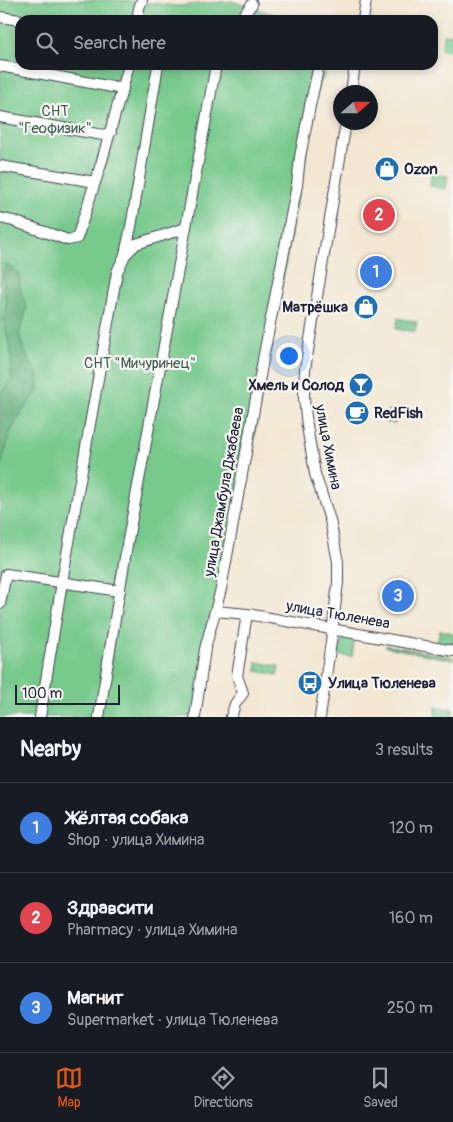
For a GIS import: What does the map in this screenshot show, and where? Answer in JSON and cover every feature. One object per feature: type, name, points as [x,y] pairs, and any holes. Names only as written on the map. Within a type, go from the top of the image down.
[{"type":"street","points":[[138,15],[142,0]]},
{"type":"street","points":[[364,15],[366,0]]},
{"type":"street","points":[[244,15],[252,4]]},
{"type":"street","points":[[0,17],[15,19]]},
{"type":"street","points":[[0,66],[15,69]]},
{"type":"street","points":[[21,70],[123,89]]},
{"type":"street","points":[[0,218],[68,240],[77,238],[111,132],[128,70]]},
{"type":"street","points":[[40,717],[117,272],[125,255],[131,227],[157,70]]},
{"type":"street","points":[[99,717],[127,546],[215,70]]},
{"type":"street","name":"улица Джамбула Джабаева","points":[[195,717],[205,649],[226,567],[297,185],[300,157],[318,70]]},
{"type":"street","points":[[352,85],[355,70]]},
{"type":"street","points":[[0,117],[103,135],[111,132]]},
{"type":"street","name":"улица Химина","points":[[320,717],[338,582],[338,562],[330,520],[316,474],[304,398],[305,369],[345,130]]},
{"type":"street","points":[[0,166],[95,182]]},
{"type":"street","points":[[125,255],[136,244],[186,228]]},
{"type":"street","points":[[0,604],[6,574],[120,591]]},
{"type":"street","name":"улица Тюленева","points":[[216,610],[453,652]]},
{"type":"street","points":[[231,717],[235,704],[243,693],[237,676],[247,614]]},
{"type":"green space","name":"СНТ \"Мичуринец\"","points":[[0,0],[121,0],[177,6],[232,1],[275,15],[15,15],[15,70],[325,70],[325,76],[318,87],[241,508],[209,648],[197,717],[0,717]]},
{"type":"green space","points":[[444,34],[453,35],[453,52],[441,50]]},
{"type":"green space","points":[[431,173],[448,176],[446,189],[430,186]]},
{"type":"green space","points":[[5,263],[19,274],[20,288],[27,308],[19,335],[27,356],[36,371],[40,388],[14,426],[0,466],[0,395],[11,379],[11,354],[4,319],[6,302],[3,277]]},
{"type":"green space","points":[[398,318],[417,322],[415,332],[396,329]]},
{"type":"green space","points":[[387,410],[397,412],[395,424],[385,422]]},
{"type":"green space","points":[[440,630],[453,633],[453,646],[437,643]]},
{"type":"green space","points":[[343,638],[353,638],[354,643],[352,657],[338,655]]},
{"type":"green space","points":[[386,645],[453,657],[453,660],[386,647]]},
{"type":"green space","points":[[257,662],[279,666],[277,675],[256,671]]},
{"type":"green space","points":[[436,707],[453,709],[453,717],[435,717]]},
{"type":"place","name":"Ozon","points":[[387,169]]},
{"type":"place","name":"Здравсити","points":[[379,215]]},
{"type":"place","name":"Жёлтая собака","points":[[376,272]]},
{"type":"place","name":"Матрёшка","points":[[366,307]]},
{"type":"place","name":"Хмель и Солод","points":[[361,385]]},
{"type":"place","name":"RedFish","points":[[357,413]]},
{"type":"place","name":"Магнит","points":[[398,596]]},
{"type":"place","name":"Улица Тюленева","points":[[310,683]]},
{"type":"park label","name":"СНТ \"Геофизик\"","points":[[55,120]]}]
